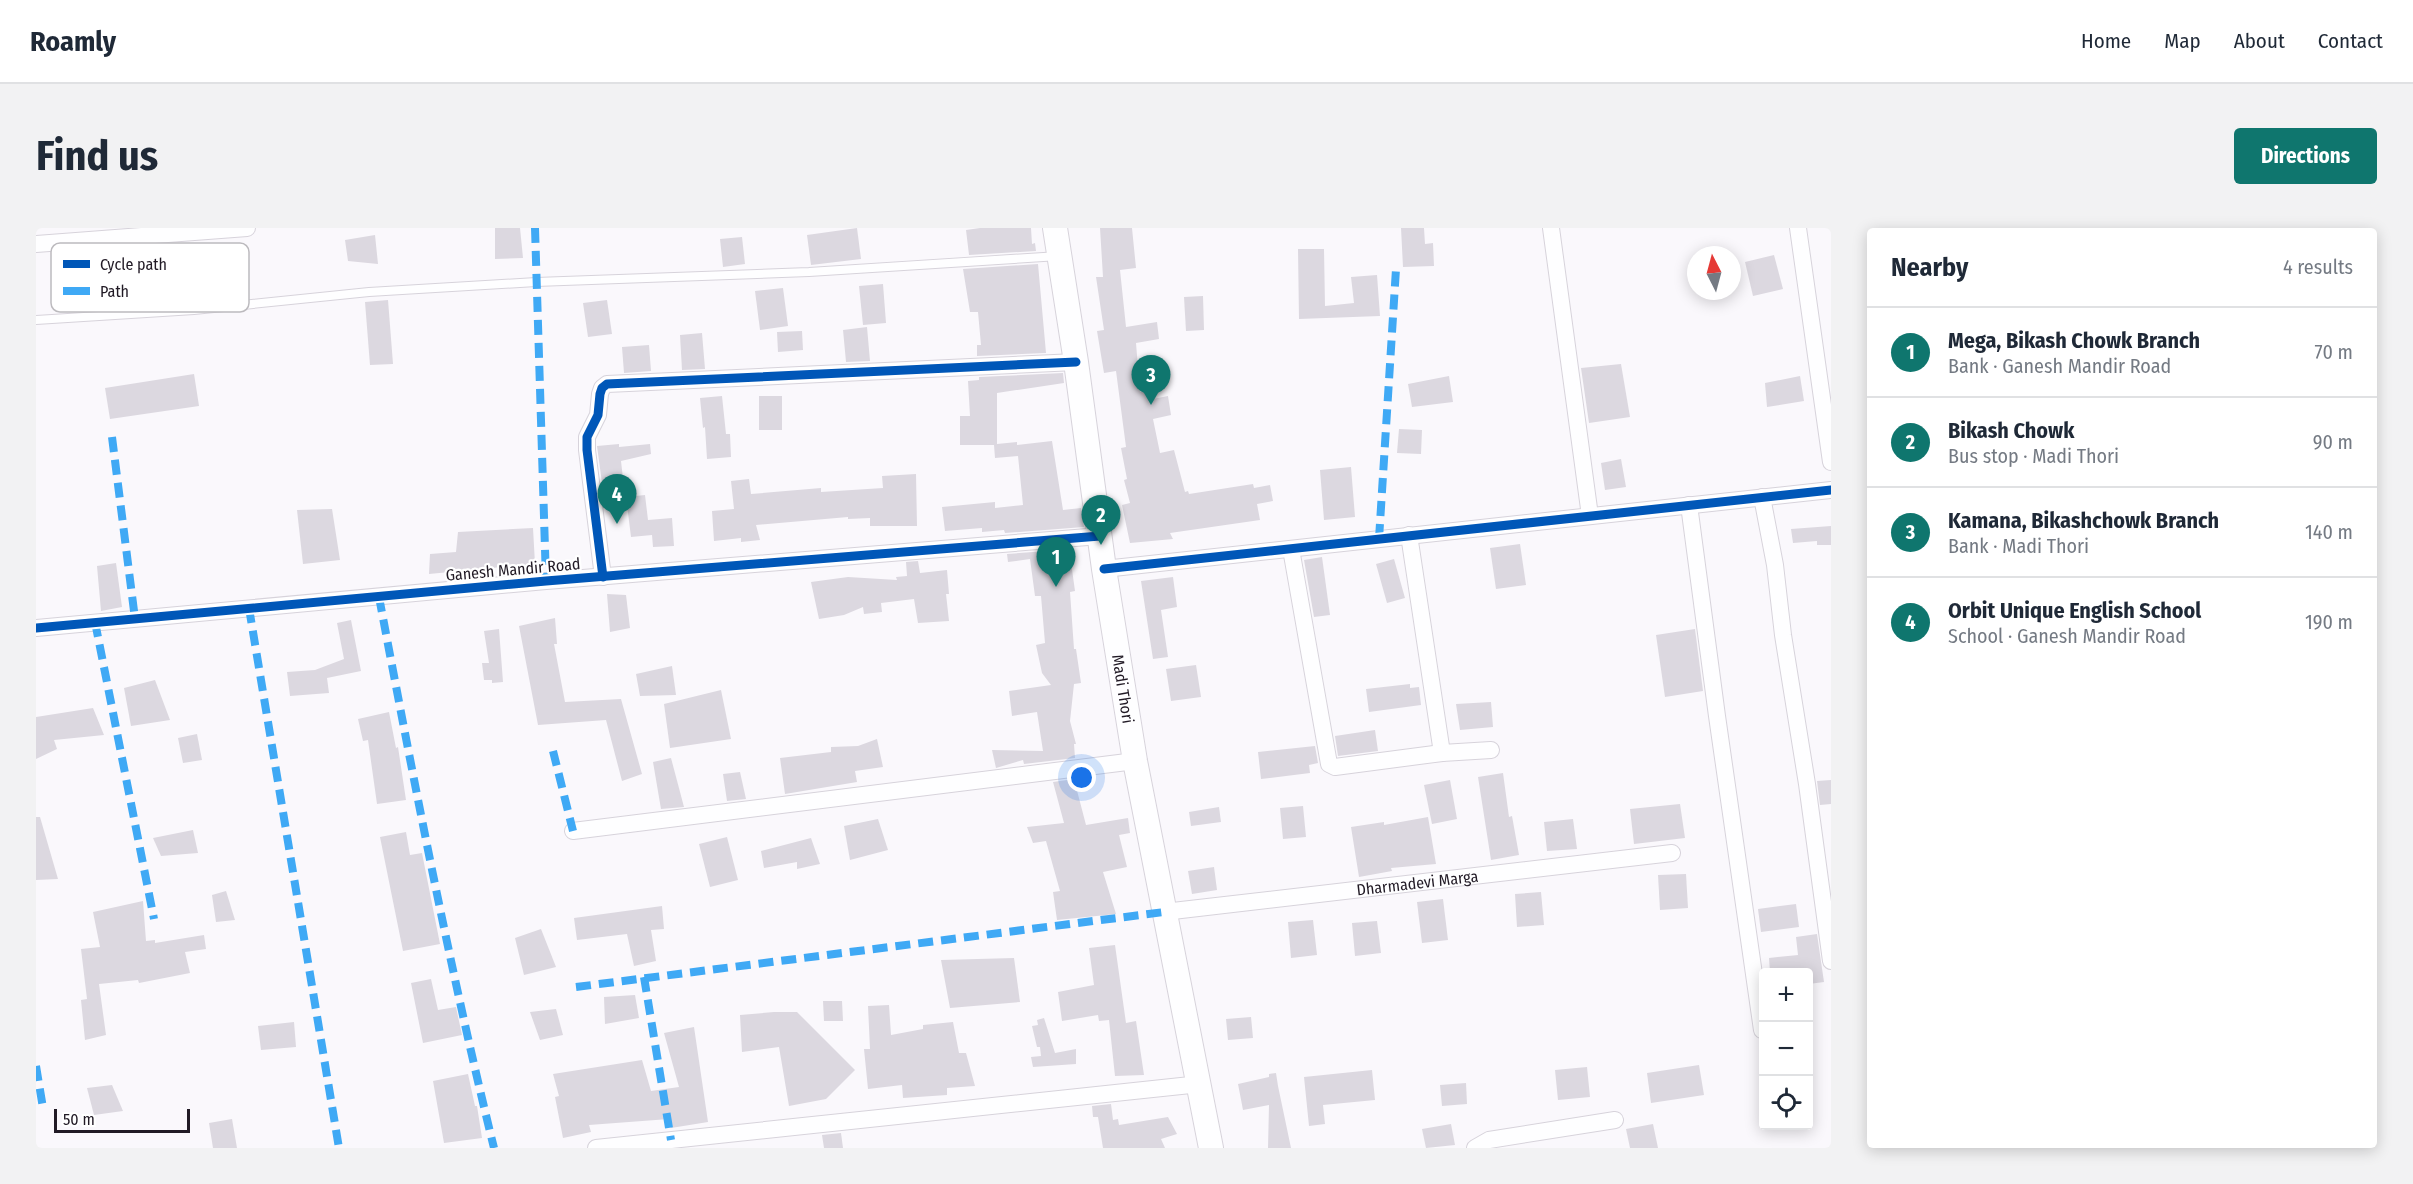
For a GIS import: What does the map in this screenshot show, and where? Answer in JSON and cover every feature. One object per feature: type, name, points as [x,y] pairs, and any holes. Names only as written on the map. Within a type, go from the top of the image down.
[{"type":"main road","name":"Madi Thori","points":[[1055,228],[1104,569],[1136,761],[1211,1148]]},
{"type":"street","points":[[36,244],[247,228]]},
{"type":"street","points":[[1551,228],[1590,516]]},
{"type":"street","points":[[1798,228],[1831,462]]},
{"type":"street","points":[[603,577],[587,437],[598,415],[602,388],[608,384],[1076,362]]},
{"type":"street","points":[[1104,569],[1831,490]]},
{"type":"street","points":[[1762,497],[1775,565],[1783,635],[1807,784],[1831,961]]},
{"type":"street","points":[[1689,505],[1761,1022]]},
{"type":"street","name":"Ganesh Mandir Road","points":[[36,628],[603,577],[1100,536]]},
{"type":"street","points":[[1409,536],[1442,753]]},
{"type":"street","points":[[1291,549],[1329,764],[1335,767],[1442,753],[1491,750]]},
{"type":"street","points":[[573,831],[1136,761]]},
{"type":"street","name":"Dharmadevi Marga","points":[[1164,912],[1672,853]]},
{"type":"street","points":[[596,1148],[1200,1084]]},
{"type":"street","points":[[1475,1148],[1488,1140],[1615,1120]]},
{"type":"lane","points":[[249,304],[380,291],[536,282],[809,272],[1059,256]]},
{"type":"lane","points":[[36,320],[162,312]]},
{"type":"building","points":[[495,228],[520,228],[523,258],[495,259]]},
{"type":"building","points":[[857,228],[861,259],[811,265],[807,235]]},
{"type":"building","points":[[1031,228],[1032,244],[1035,243],[1036,251],[969,255],[966,230]]},
{"type":"building","points":[[1100,228],[1132,228],[1136,268],[1120,270],[1126,327],[1157,322],[1159,339],[1136,343],[1140,392],[1147,391],[1148,400],[1168,396],[1171,415],[1153,419],[1160,453],[1174,450],[1185,492],[1188,491],[1189,494],[1253,484],[1254,488],[1270,485],[1273,501],[1257,504],[1260,520],[1170,533],[1173,539],[1130,543],[1122,505],[1130,503],[1124,480],[1127,479],[1121,448],[1126,447],[1116,371],[1104,373],[1097,331],[1104,330],[1096,277],[1103,277]]},
{"type":"building","points":[[1401,228],[1424,228],[1425,244],[1433,243],[1434,266],[1403,267]]},
{"type":"building","points":[[375,235],[378,264],[348,261],[345,240]]},
{"type":"building","points":[[742,237],[745,264],[723,267],[720,239]]},
{"type":"building","points":[[1298,249],[1324,249],[1325,306],[1354,303],[1351,277],[1377,275],[1380,316],[1299,319]]},
{"type":"building","points":[[1774,255],[1783,289],[1753,296],[1745,262]]},
{"type":"building","points":[[1038,264],[1046,353],[977,356],[977,345],[981,345],[978,312],[970,312],[963,269]]},
{"type":"building","points":[[883,284],[886,323],[863,325],[859,286]]},
{"type":"building","points":[[783,288],[788,326],[760,330],[755,291]]},
{"type":"building","points":[[1203,296],[1204,330],[1186,331],[1184,297]]},
{"type":"building","points":[[388,300],[393,364],[370,365],[365,302]]},
{"type":"building","points":[[607,300],[612,334],[588,337],[583,303]]},
{"type":"building","points":[[867,327],[870,361],[846,362],[843,330]]},
{"type":"building","points":[[802,331],[803,350],[778,352],[777,332]]},
{"type":"building","points":[[702,333],[705,369],[682,370],[680,335]]},
{"type":"building","points":[[649,345],[651,371],[624,373],[622,347]]},
{"type":"building","points":[[1621,364],[1630,417],[1589,423],[1581,368]]},
{"type":"building","points":[[1063,373],[1064,383],[997,393],[997,444],[1017,442],[1017,445],[1052,441],[1063,510],[1081,508],[1084,527],[1005,533],[1004,530],[982,532],[982,528],[945,531],[942,507],[995,502],[995,508],[1023,505],[1018,456],[995,458],[994,445],[960,445],[960,416],[970,416],[968,381],[979,380],[979,377]]},
{"type":"building","points":[[194,374],[199,406],[110,419],[105,388]]},
{"type":"building","points":[[1449,376],[1453,402],[1412,407],[1408,384]]},
{"type":"building","points":[[1800,376],[1804,401],[1767,407],[1765,383]]},
{"type":"building","points":[[722,396],[726,434],[730,434],[731,457],[707,459],[700,398]]},
{"type":"building","points":[[759,396],[782,396],[782,430],[759,430]]},
{"type":"building","points":[[1399,429],[1422,430],[1421,454],[1397,453]]},
{"type":"building","points":[[619,444],[619,447],[650,444],[651,454],[621,461],[625,496],[604,498],[597,446]]},
{"type":"building","points":[[1621,459],[1626,487],[1605,490],[1601,463]]},
{"type":"building","points":[[1351,467],[1355,517],[1324,520],[1320,470]]},
{"type":"building","points":[[916,474],[917,526],[870,526],[870,518],[848,519],[848,517],[756,525],[760,540],[741,542],[741,538],[714,541],[712,511],[734,509],[731,481],[749,479],[751,494],[821,488],[821,492],[883,488],[882,476]]},
{"type":"building","points":[[645,495],[648,520],[672,518],[674,546],[653,547],[652,535],[631,537],[626,497]]},
{"type":"building","points":[[332,509],[340,560],[303,564],[297,510]]},
{"type":"building","points":[[1831,526],[1831,545],[1817,545],[1817,541],[1793,543],[1791,529]]},
{"type":"building","points":[[533,528],[535,564],[429,574],[430,554],[456,552],[458,532]]},
{"type":"building","points":[[1520,544],[1526,585],[1496,589],[1490,548]]},
{"type":"building","points":[[1074,549],[1075,555],[1070,555],[1075,591],[1070,592],[1074,649],[1076,649],[1081,683],[1074,684],[1070,721],[1076,744],[1074,744],[1075,758],[1024,764],[1023,760],[996,768],[992,750],[1043,751],[1037,712],[1012,716],[1009,691],[1051,685],[1042,673],[1036,645],[1045,643],[1041,596],[1035,596],[1030,559],[1008,562],[1007,554]]},
{"type":"building","points":[[1322,557],[1330,615],[1314,617],[1304,560]]},
{"type":"building","points":[[1394,559],[1405,598],[1387,603],[1376,564]]},
{"type":"building","points":[[918,561],[920,573],[947,570],[949,594],[946,594],[949,621],[918,623],[914,599],[881,603],[882,612],[864,614],[863,607],[844,615],[819,619],[811,582],[848,577],[897,580],[896,577],[907,576],[906,562]]},
{"type":"building","points":[[116,563],[122,607],[101,611],[97,566]]},
{"type":"building","points":[[1173,577],[1177,607],[1161,610],[1168,657],[1153,659],[1141,581]]},
{"type":"building","points":[[607,594],[626,595],[630,628],[610,632]]},
{"type":"building","points":[[555,618],[557,644],[554,644],[565,702],[621,699],[642,774],[622,781],[606,720],[538,725],[519,626]]},
{"type":"building","points":[[351,620],[361,671],[327,678],[329,693],[290,696],[287,672],[315,670],[344,659],[337,623]]},
{"type":"building","points":[[499,629],[503,682],[492,683],[492,680],[484,680],[482,663],[489,663],[484,631]]},
{"type":"building","points":[[1695,629],[1703,691],[1665,697],[1656,635]]},
{"type":"building","points":[[1196,665],[1201,697],[1171,701],[1166,669]]},
{"type":"building","points":[[672,666],[676,695],[640,696],[636,674]]},
{"type":"building","points":[[155,680],[170,720],[131,726],[124,688]]},
{"type":"building","points":[[1410,684],[1410,688],[1419,687],[1421,705],[1369,712],[1366,689]]},
{"type":"building","points":[[721,690],[731,739],[670,748],[664,704]]},
{"type":"building","points":[[1491,702],[1493,727],[1460,730],[1456,704]]},
{"type":"building","points":[[93,708],[104,735],[54,740],[57,749],[36,759],[36,717]]},
{"type":"building","points":[[389,712],[396,748],[398,747],[406,800],[377,804],[368,740],[363,741],[358,719]]},
{"type":"building","points":[[1375,730],[1378,751],[1338,756],[1335,736]]},
{"type":"building","points":[[197,734],[202,760],[183,763],[178,738]]},
{"type":"building","points":[[877,739],[883,767],[855,771],[857,782],[785,794],[780,758],[831,752],[831,747],[858,746]]},
{"type":"building","points":[[1315,746],[1318,763],[1309,765],[1310,773],[1261,779],[1258,752]]},
{"type":"building","points":[[671,758],[684,807],[661,809],[653,762]]},
{"type":"building","points":[[740,772],[746,799],[727,801],[723,774]]},
{"type":"building","points":[[1503,773],[1509,817],[1512,816],[1519,855],[1491,860],[1478,777]]},
{"type":"building","points":[[1074,779],[1086,825],[1128,818],[1130,833],[1119,835],[1127,867],[1103,872],[1116,914],[1057,920],[1053,892],[1060,891],[1046,841],[1033,843],[1027,827],[1064,823],[1053,782]]},
{"type":"building","points":[[1450,780],[1457,819],[1432,824],[1424,785]]},
{"type":"building","points":[[1831,780],[1831,804],[1820,805],[1817,781]]},
{"type":"building","points":[[1680,804],[1685,838],[1634,844],[1630,809]]},
{"type":"building","points":[[1303,806],[1306,837],[1283,839],[1280,808]]},
{"type":"building","points":[[1219,807],[1221,822],[1191,826],[1189,812]]},
{"type":"building","points":[[36,817],[40,817],[58,879],[36,880]]},
{"type":"building","points":[[1428,817],[1436,864],[1391,868],[1392,871],[1359,877],[1351,827],[1384,822],[1384,825]]},
{"type":"building","points":[[878,819],[888,850],[850,860],[844,826]]},
{"type":"building","points":[[1573,819],[1577,849],[1547,851],[1544,822]]},
{"type":"building","points":[[193,830],[198,853],[161,856],[153,838]]},
{"type":"building","points":[[406,832],[410,855],[422,853],[440,944],[403,951],[380,837]]},
{"type":"building","points":[[727,837],[738,880],[710,887],[699,844]]},
{"type":"building","points":[[811,838],[820,864],[797,869],[797,862],[764,868],[761,851]]},
{"type":"building","points":[[1214,867],[1217,890],[1192,894],[1188,871]]},
{"type":"building","points":[[1686,874],[1688,908],[1660,910],[1658,875]]},
{"type":"building","points":[[226,891],[235,920],[216,922],[212,895]]},
{"type":"building","points":[[1541,892],[1544,925],[1517,927],[1515,894]]},
{"type":"building","points":[[1443,899],[1448,940],[1422,943],[1417,902]]},
{"type":"building","points":[[143,901],[146,941],[155,940],[155,943],[204,935],[206,949],[185,952],[190,973],[139,983],[138,980],[99,984],[106,1035],[85,1040],[81,1000],[87,999],[81,949],[100,947],[93,912]]},
{"type":"building","points":[[1796,904],[1799,927],[1761,932],[1758,909]]},
{"type":"building","points":[[662,906],[664,929],[651,930],[656,961],[634,966],[627,934],[577,940],[574,918]]},
{"type":"building","points":[[1313,920],[1317,955],[1291,958],[1288,922]]},
{"type":"building","points":[[1377,921],[1381,953],[1355,956],[1352,923]]},
{"type":"building","points":[[541,929],[556,967],[524,975],[515,938]]},
{"type":"building","points":[[1817,934],[1824,982],[1813,983],[1813,968],[1770,968],[1769,958],[1798,955],[1796,937]]},
{"type":"building","points":[[1115,945],[1126,1023],[1136,1021],[1144,1075],[1115,1076],[1109,1020],[1099,1021],[1098,1015],[1062,1021],[1058,992],[1094,985],[1089,948]]},
{"type":"building","points":[[1014,958],[1020,1002],[950,1008],[941,960]]},
{"type":"building","points":[[431,979],[438,1010],[456,1007],[462,1035],[423,1043],[411,983]]},
{"type":"building","points":[[635,995],[639,1018],[605,1024],[604,997]]},
{"type":"building","points":[[823,1001],[842,1001],[843,1021],[824,1021]]},
{"type":"building","points":[[889,1005],[891,1035],[923,1029],[923,1025],[953,1022],[959,1053],[966,1053],[975,1086],[947,1088],[947,1095],[903,1098],[902,1085],[868,1089],[864,1049],[870,1049],[868,1006]]},
{"type":"building","points":[[556,1009],[563,1035],[540,1040],[530,1012]]},
{"type":"building","points":[[797,1012],[855,1070],[826,1099],[789,1106],[779,1047],[742,1052],[740,1015]]},
{"type":"building","points":[[1251,1017],[1253,1038],[1228,1040],[1226,1019]]},
{"type":"building","points":[[1044,1018],[1055,1053],[1076,1049],[1076,1064],[1033,1067],[1031,1057],[1041,1056],[1032,1026],[1038,1025],[1037,1020]]},
{"type":"building","points":[[294,1022],[296,1047],[261,1050],[258,1026]]},
{"type":"building","points":[[694,1027],[708,1122],[671,1128],[669,1119],[589,1125],[591,1132],[563,1138],[555,1097],[559,1096],[553,1074],[642,1060],[651,1091],[679,1087],[664,1033]]},
{"type":"building","points":[[1699,1065],[1704,1095],[1651,1103],[1647,1073]]},
{"type":"building","points":[[1587,1067],[1590,1097],[1558,1100],[1555,1070]]},
{"type":"building","points":[[1372,1070],[1375,1100],[1323,1105],[1325,1124],[1309,1126],[1304,1077]]},
{"type":"building","points":[[1276,1073],[1291,1148],[1268,1148],[1269,1105],[1243,1110],[1238,1084],[1269,1077],[1269,1074]]},
{"type":"building","points":[[468,1074],[475,1106],[477,1106],[482,1138],[444,1143],[433,1081]]},
{"type":"building","points":[[1466,1083],[1467,1104],[1442,1106],[1440,1085]]},
{"type":"building","points":[[112,1085],[123,1111],[94,1115],[87,1088]]},
{"type":"building","points":[[1111,1104],[1113,1120],[1118,1119],[1119,1125],[1168,1117],[1177,1134],[1161,1139],[1165,1148],[1103,1148],[1098,1117],[1093,1117],[1092,1106]]},
{"type":"building","points":[[232,1119],[237,1148],[213,1148],[209,1123]]},
{"type":"building","points":[[1451,1124],[1455,1145],[1426,1148],[1422,1129]]},
{"type":"building","points":[[1653,1124],[1658,1148],[1630,1148],[1626,1129]]},
{"type":"building","points":[[841,1133],[843,1148],[824,1148],[822,1135]]},
{"type":"marked path","points":[[535,228],[546,581]]},
{"type":"marked path","points":[[1379,539],[1396,269]]},
{"type":"marked path","points":[[112,437],[135,619]]},
{"type":"marked path","points":[[379,597],[447,942],[494,1148]]},
{"type":"marked path","points":[[249,608],[339,1148]]},
{"type":"marked path","points":[[95,622],[154,919]]},
{"type":"marked path","points":[[553,751],[573,831]]},
{"type":"marked path","points":[[576,987],[1164,912]]},
{"type":"marked path","points":[[644,977],[671,1140]]},
{"type":"marked path","points":[[36,1066],[43,1108]]},
{"type":"cycle path","points":[[603,577],[587,437],[598,415],[602,388],[607,384],[1076,362]]},
{"type":"cycle path","points":[[1104,569],[1831,490]]},
{"type":"cycle path","points":[[36,628],[546,581],[1100,536]]},
{"type":"place","name":"Kamana, Bikashchowk Branch","points":[[1151,405]]},
{"type":"place","name":"Orbit Unique English School","points":[[617,524]]},
{"type":"place","name":"Bikash Chowk","points":[[1101,545]]},
{"type":"place","name":"Mega, Bikash Chowk Branch","points":[[1056,587]]}]
